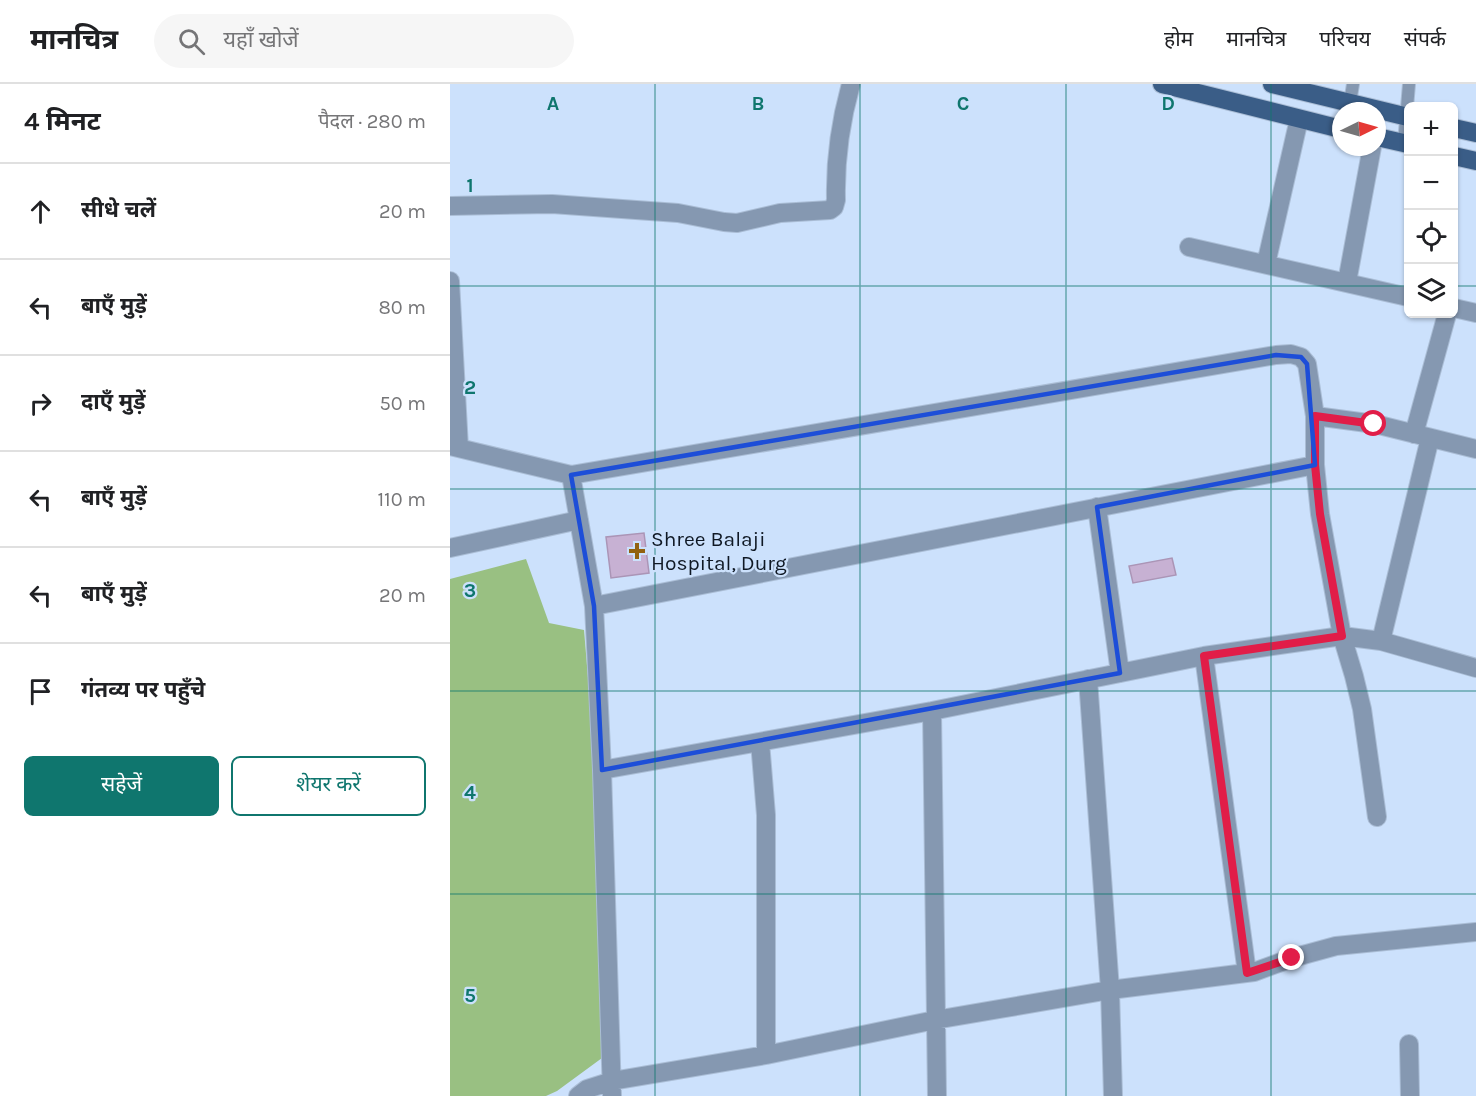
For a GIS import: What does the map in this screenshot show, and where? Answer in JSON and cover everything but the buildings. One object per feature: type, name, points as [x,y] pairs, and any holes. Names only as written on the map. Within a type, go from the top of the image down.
[{"type":"main road","points":[[1162,84],[1206,90],[1332,127]]},
{"type":"main road","points":[[1272,84],[1346,102]]},
{"type":"main road","points":[[1386,112],[1404,116]]},
{"type":"main road","points":[[1458,129],[1476,133]]},
{"type":"main road","points":[[1386,139],[1404,144]]},
{"type":"main road","points":[[1458,157],[1476,161]]},
{"type":"street","points":[[450,206],[552,204],[678,213],[738,223],[780,213],[830,210],[834,207],[836,200],[837,143],[841,118],[851,84]]},
{"type":"street","points":[[1266,264],[1299,119]]},
{"type":"street","points":[[1347,282],[1370,156]]},
{"type":"street","points":[[1189,247],[1404,296]]},
{"type":"street","points":[[450,281],[454,447],[571,475],[1291,354],[1301,357],[1306,364],[1315,416],[1315,465],[1320,514],[1342,636],[1362,709],[1377,817]]},
{"type":"street","points":[[1458,309],[1476,313]]},
{"type":"street","points":[[1381,641],[1446,318]]},
{"type":"street","points":[[1315,416],[1374,424],[1476,449]]},
{"type":"street","points":[[594,606],[1315,465]]},
{"type":"street","points":[[571,475],[594,606],[602,770],[612,1088]]},
{"type":"street","points":[[1097,507],[1120,673]]},
{"type":"street","points":[[450,548],[579,519]]},
{"type":"street","points":[[602,770],[932,711],[1204,656],[1342,636],[1381,641],[1476,668]]},
{"type":"street","points":[[1204,656],[1247,973]]},
{"type":"street","points":[[1088,680],[1110,990],[1113,1096]]},
{"type":"street","points":[[932,711],[937,1096]]},
{"type":"street","points":[[760,742],[766,814],[766,1055]]},
{"type":"street","points":[[578,1096],[587,1089],[612,1088],[935,1020],[1110,990],[1247,973],[1336,946],[1476,932]]},
{"type":"street","points":[[1408,1044],[1410,1096]]},
{"type":"lane","points":[[1350,102],[1353,84]]},
{"type":"lane","points":[[1408,102],[1409,84]]},
{"type":"highlighted area","points":[[1276,355],[1301,357],[1307,364],[1315,465],[1097,507],[1120,673],[602,770],[594,606],[571,475]]},
{"type":"shaded area","points":[[526,559],[549,623],[584,630],[592,725],[596,812],[595,845],[604,990],[602,1058],[557,1091],[546,1096],[450,1096],[450,579]]},
{"type":"place","name":"Shree Balaji Hospital, Durg","points":[[637,551]]},
{"type":"route","points":[[1292,958],[1247,973],[1204,656],[1342,636],[1320,514],[1315,465],[1315,416],[1374,424]]}]
